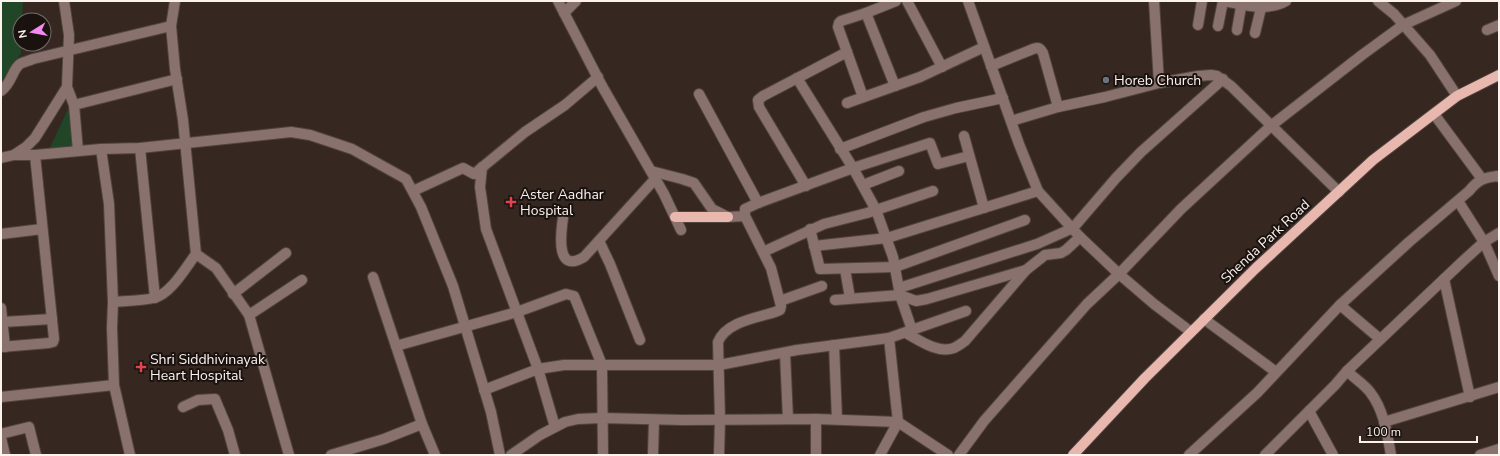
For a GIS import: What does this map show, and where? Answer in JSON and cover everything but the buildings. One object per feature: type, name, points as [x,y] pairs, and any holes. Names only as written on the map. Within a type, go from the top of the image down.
[{"type":"main road","name":"Shenda Park Road","points":[[1073,455],[1190,332],[1256,268],[1373,160],[1457,96],[1499,75]]},
{"type":"main road","points":[[675,218],[728,217]]},
{"type":"street","points":[[64,1],[69,35],[67,87],[74,105],[78,151]]},
{"type":"street","points":[[113,302],[155,298],[168,289],[179,278],[196,254],[186,144],[177,80],[172,26],[175,1]]},
{"type":"street","points":[[558,1],[598,77],[653,175],[681,230]]},
{"type":"street","points":[[564,13],[576,1]]},
{"type":"street","points":[[863,97],[839,31],[839,24],[841,21],[896,1]]},
{"type":"street","points":[[907,1],[942,67]]},
{"type":"street","points":[[968,1],[1038,191],[1080,237],[1119,274],[1190,332]]},
{"type":"street","points":[[1154,1],[1159,83]]},
{"type":"street","points":[[1198,25],[1202,1]]},
{"type":"street","points":[[1218,26],[1223,1],[1242,3],[1261,8],[1271,7],[1286,1]]},
{"type":"street","points":[[1378,1],[1390,10],[1430,55],[1457,96]]},
{"type":"street","points":[[959,455],[984,421],[1087,304],[1119,274],[1181,209],[1272,125],[1403,25],[1456,1]]},
{"type":"street","points":[[1237,30],[1242,3]]},
{"type":"street","points":[[1255,33],[1261,8]]},
{"type":"street","points":[[866,13],[895,86]]},
{"type":"street","points":[[1487,30],[1499,25]]},
{"type":"street","points":[[1,91],[10,82],[16,69],[21,63],[172,26]]},
{"type":"street","points":[[847,102],[895,86],[942,67],[984,47]]},
{"type":"street","points":[[991,66],[1038,47],[1041,48],[1058,107]]},
{"type":"street","points":[[806,186],[758,104],[758,100],[847,52]]},
{"type":"street","points":[[1011,121],[1058,107],[1159,83],[1211,75],[1223,79],[1272,125],[1339,192]]},
{"type":"street","points":[[412,191],[463,168],[474,174],[525,132],[565,104],[598,77]]},
{"type":"street","points":[[797,78],[863,185],[876,210],[887,238],[895,267],[909,332],[935,348],[946,350],[954,348],[965,341],[1026,270],[1045,255],[1061,253],[1066,250],[1080,237]]},
{"type":"street","points":[[835,300],[899,291],[1037,244],[1073,228],[1116,178],[1141,152],[1223,79]]},
{"type":"street","points":[[74,105],[177,80]]},
{"type":"street","points":[[14,155],[26,147],[35,138],[67,87]]},
{"type":"street","points":[[698,94],[758,203]]},
{"type":"street","points":[[840,149],[924,117],[956,108],[1003,98]]},
{"type":"street","points":[[1434,114],[1482,179]]},
{"type":"street","points":[[1,158],[14,155],[35,155],[186,144],[236,137],[291,132],[310,135],[352,149],[406,179],[421,206],[453,286],[491,412],[500,455]]},
{"type":"street","points":[[964,136],[984,208]]},
{"type":"street","points":[[719,455],[720,420],[718,342],[721,335],[736,325],[780,310],[782,306],[771,268],[745,216],[745,209],[852,168],[930,143],[938,164],[969,156]]},
{"type":"street","points":[[140,148],[155,298]]},
{"type":"street","points":[[101,149],[109,204],[113,302],[112,328],[114,385],[130,455]]},
{"type":"street","points":[[1,308],[3,322],[3,347],[49,343],[54,339],[35,155]]},
{"type":"street","points":[[482,167],[480,187],[486,229],[538,369],[555,427]]},
{"type":"street","points":[[863,185],[899,170]]},
{"type":"street","points":[[653,175],[682,179],[694,183],[712,209],[728,217],[745,216]]},
{"type":"street","points":[[563,218],[560,243],[563,254],[566,259],[572,262],[578,261],[584,257],[598,241],[653,175]]},
{"type":"street","points":[[1195,453],[1257,393],[1340,305],[1409,242],[1458,201],[1475,183],[1482,179],[1497,176],[1499,177]]},
{"type":"street","points":[[763,252],[810,229],[876,210],[933,191]]},
{"type":"street","points":[[814,246],[887,238],[1038,191]]},
{"type":"street","points":[[1458,201],[1484,242],[1499,276]]},
{"type":"street","points":[[810,229],[820,270],[895,267],[1025,220]]},
{"type":"street","points":[[1,234],[42,229]]},
{"type":"street","points":[[1265,455],[1276,451],[1346,371],[1484,242],[1499,233]]},
{"type":"street","points":[[598,241],[608,259],[640,340]]},
{"type":"street","points":[[233,294],[286,253]]},
{"type":"street","points":[[196,254],[216,268],[248,315],[289,455]]},
{"type":"street","points":[[845,269],[850,298]]},
{"type":"street","points":[[899,291],[912,300],[921,301],[1026,270]]},
{"type":"street","points":[[373,277],[422,424],[434,455]]},
{"type":"street","points":[[1444,279],[1470,397]]},
{"type":"street","points":[[248,315],[302,280]]},
{"type":"street","points":[[780,301],[822,286]]},
{"type":"street","points":[[396,346],[517,312],[566,294],[574,296],[602,365],[603,455]]},
{"type":"street","points":[[1340,305],[1380,339]]},
{"type":"street","points":[[484,390],[538,369],[564,365],[719,365],[834,345],[889,338],[966,311]]},
{"type":"street","points":[[3,322],[52,319]]},
{"type":"street","points":[[1204,319],[1276,372]]},
{"type":"street","points":[[880,455],[898,422],[889,338]]},
{"type":"street","points":[[834,345],[837,419]]},
{"type":"street","points":[[785,353],[788,419]]},
{"type":"street","points":[[1346,371],[1369,392],[1379,408],[1384,422],[1391,455]]},
{"type":"street","points":[[1,397],[114,385]]},
{"type":"street","points":[[1384,422],[1499,387]]},
{"type":"street","points":[[183,407],[198,400],[215,399],[228,430],[235,455]]},
{"type":"street","points":[[1310,411],[1333,455]]},
{"type":"street","points":[[512,455],[565,422],[578,419],[602,418],[654,420],[837,419],[898,422],[948,455]]},
{"type":"street","points":[[816,419],[816,455]]},
{"type":"street","points":[[653,455],[654,420]]},
{"type":"street","points":[[331,455],[384,439],[422,424]]},
{"type":"street","points":[[1,434],[29,427],[36,455]]},
{"type":"street","points":[[1,438],[5,455]]},
{"type":"street","points":[[1480,455],[1499,449]]},
{"type":"green space","points":[[1,1],[23,1],[22,12],[12,12],[12,52],[21,53],[1,83]]},
{"type":"green space","points":[[70,108],[74,143],[70,147],[49,150],[67,111]]},
{"type":"place","name":"Horeb Church","points":[[1106,80]]},
{"type":"place","name":"Aster Aadhar Hospital","points":[[511,202]]},
{"type":"place","name":"Shri Siddhivinayak Heart Hospital","points":[[141,367]]}]
